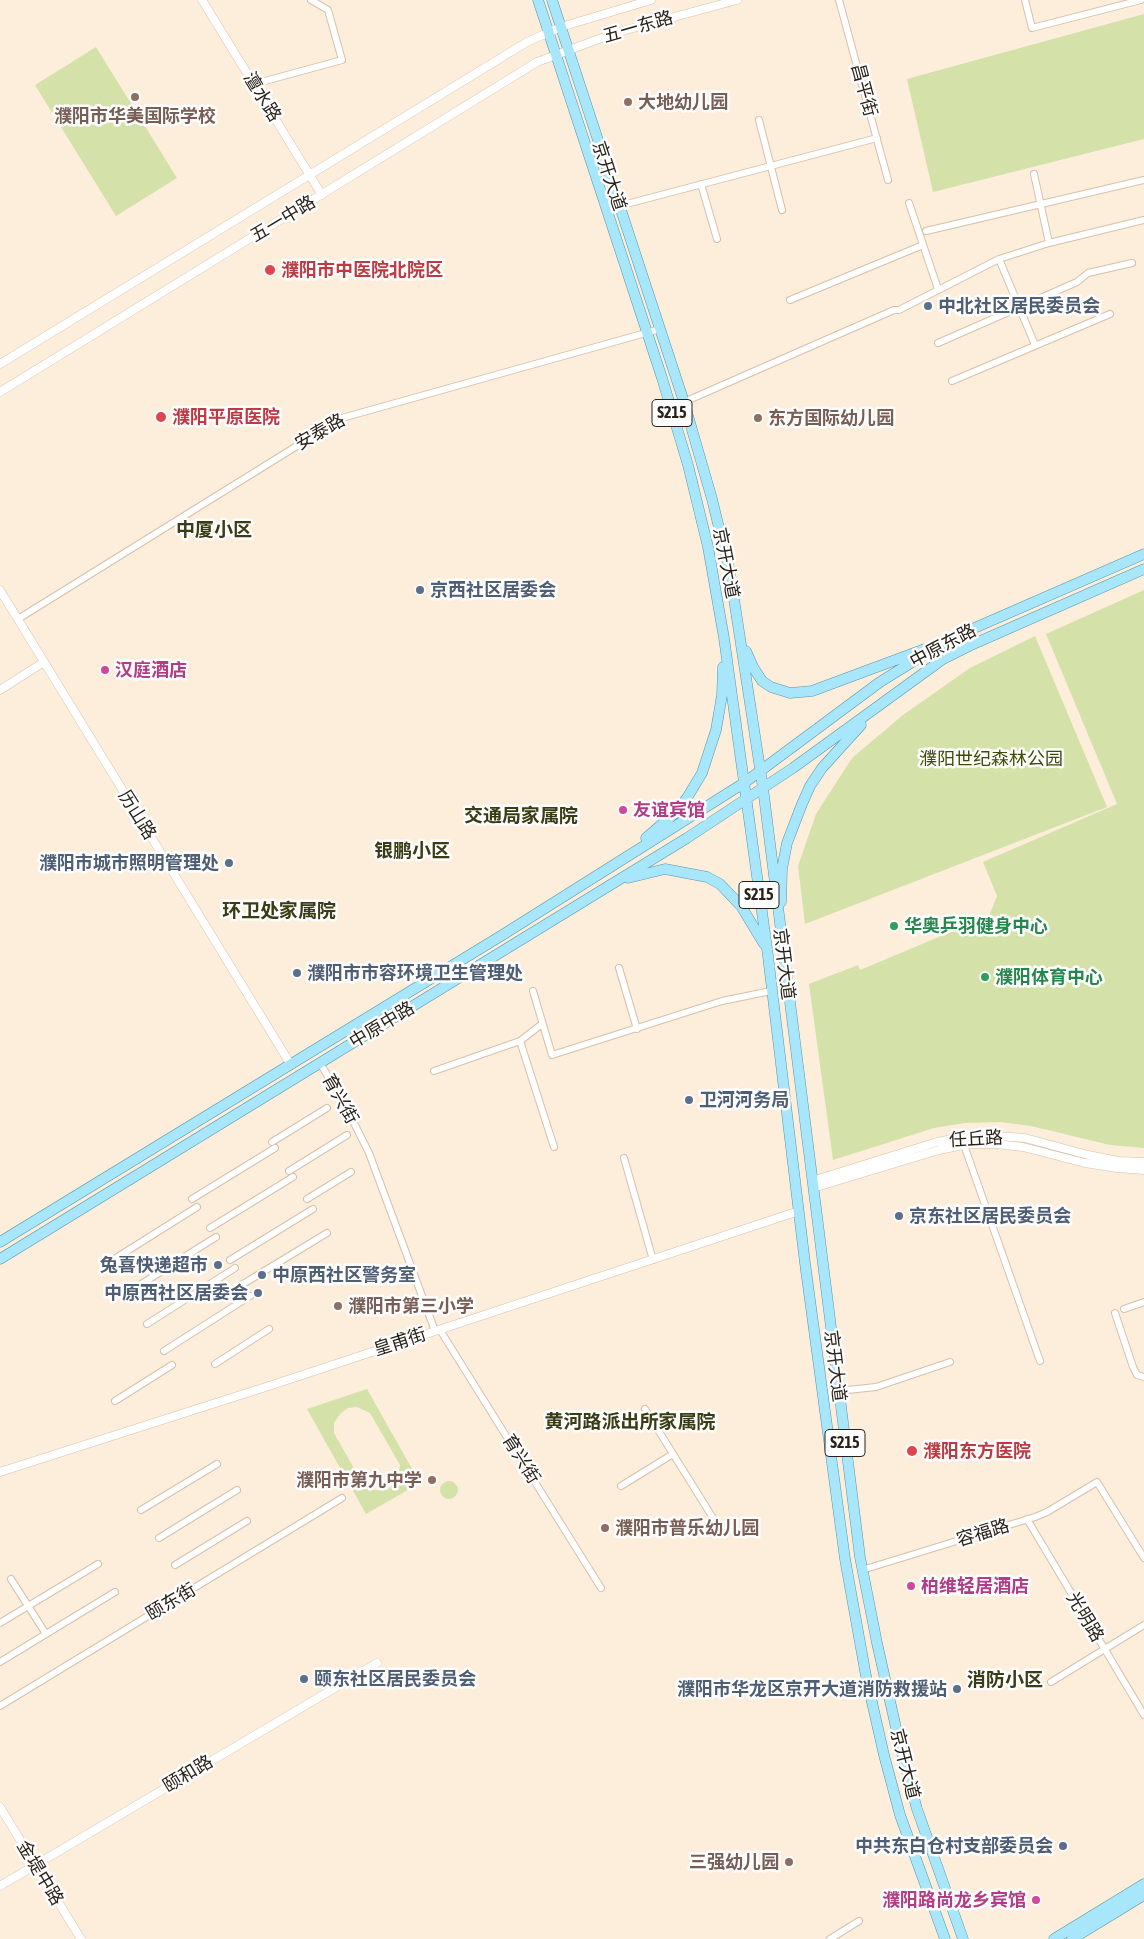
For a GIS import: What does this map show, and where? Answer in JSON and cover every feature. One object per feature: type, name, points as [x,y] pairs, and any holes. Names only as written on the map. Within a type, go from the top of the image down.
[{"type":"main road","name":"京开大道","points":[[538,0],[664,387],[708,547],[724,638],[767,948],[842,1541],[866,1676],[884,1754],[900,1815],[944,1939]]},
{"type":"main road","name":"京开大道","points":[[552,0],[684,402],[724,544],[763,788],[780,935],[862,1570],[901,1750],[917,1809],[963,1939]]},
{"type":"main road","name":"中原东路","points":[[760,772],[880,682],[947,641],[1144,554]]},
{"type":"main road","name":"中原东路","points":[[763,788],[954,653],[1144,569]]},
{"type":"main road","points":[[736,612],[747,656],[753,668],[762,681],[771,687],[790,693],[812,691],[947,641]]},
{"type":"main road","points":[[593,878],[656,830],[675,813],[695,786],[702,773],[716,730],[722,695],[724,638]]},
{"type":"main road","points":[[780,935],[782,870],[792,825],[810,786],[822,768],[836,750],[880,705]]},
{"type":"main road","name":"中原中路","points":[[0,1242],[291,1065],[744,784],[760,772]]},
{"type":"main road","name":"中原中路","points":[[0,1259],[763,788]]},
{"type":"main road","points":[[606,886],[646,872],[665,869],[707,877],[720,884],[742,906],[767,948]]},
{"type":"main road","points":[[1054,1939],[1144,1884]]},
{"type":"main road","points":[[1072,1939],[1144,1895]]},
{"type":"street","name":"澶水路","points":[[202,0],[322,195]]},
{"type":"street","points":[[254,84],[342,60],[328,10],[311,0]]},
{"type":"street","name":"五一东路","points":[[561,27],[652,0]]},
{"type":"street","name":"五一东路","points":[[568,49],[615,33],[737,0]]},
{"type":"street","name":"昌平街","points":[[840,0],[888,180]]},
{"type":"street","points":[[1025,0],[1032,28],[1141,0]]},
{"type":"street","name":"五一中路","points":[[0,364],[497,59],[547,32],[561,27]]},
{"type":"street","name":"五一中路","points":[[0,392],[508,79],[537,62],[568,49]]},
{"type":"street","points":[[759,120],[782,210]]},
{"type":"street","points":[[619,206],[877,138]]},
{"type":"street","points":[[1034,174],[1049,243]]},
{"type":"street","points":[[926,231],[1144,180]]},
{"type":"street","points":[[701,184],[717,239]]},
{"type":"street","points":[[909,203],[938,289]]},
{"type":"street","points":[[684,402],[894,310],[898,310],[999,259],[1049,243],[1144,220]]},
{"type":"street","points":[[790,300],[923,245]]},
{"type":"street","points":[[999,259],[1035,345]]},
{"type":"street","points":[[938,343],[1077,282],[1088,273],[1132,263]]},
{"type":"street","points":[[952,381],[1110,314]]},
{"type":"street","name":"安泰路","points":[[18,619],[342,418],[660,329]]},
{"type":"street","name":"历山路","points":[[0,590],[291,1065]]},
{"type":"street","points":[[0,690],[44,662]]},
{"type":"street","points":[[619,968],[637,1029]]},
{"type":"street","points":[[532,991],[552,1055],[722,1001],[771,991]]},
{"type":"street","points":[[434,1071],[520,1041],[542,1024]]},
{"type":"street","points":[[520,1041],[554,1147]]},
{"type":"street","name":"育兴街","points":[[320,1063],[345,1105],[369,1152],[438,1330],[601,1588]]},
{"type":"street","points":[[192,1199],[327,1108]]},
{"type":"street","points":[[210,1228],[346,1135]]},
{"type":"street","name":"任丘路","points":[[812,1184],[937,1142],[969,1136],[1025,1138],[1088,1155],[1118,1161],[1144,1162]]},
{"type":"street","name":"任丘路","points":[[812,1184],[964,1145],[996,1144],[1023,1147],[1085,1163],[1144,1170]]},
{"type":"street","points":[[964,1145],[1040,1360]]},
{"type":"street","points":[[624,1158],[653,1260]]},
{"type":"street","points":[[307,1199],[351,1172]]},
{"type":"street","points":[[108,1262],[197,1208]]},
{"type":"street","points":[[230,1260],[313,1209]]},
{"type":"street","name":"皇甫街","points":[[0,1472],[799,1211]]},
{"type":"street","points":[[243,1284],[327,1233]]},
{"type":"street","points":[[127,1293],[216,1238]]},
{"type":"street","points":[[147,1324],[235,1268]]},
{"type":"street","points":[[164,1351],[250,1296]]},
{"type":"street","points":[[1124,1309],[1144,1302]]},
{"type":"street","points":[[1115,1313],[1133,1367],[1137,1375],[1144,1377]]},
{"type":"street","points":[[215,1364],[269,1329]]},
{"type":"street","points":[[838,1391],[876,1388],[950,1362]]},
{"type":"street","points":[[116,1401],[172,1365]]},
{"type":"street","points":[[645,1409],[713,1518]]},
{"type":"street","points":[[621,1486],[673,1454]]},
{"type":"street","points":[[141,1510],[217,1464]]},
{"type":"street","name":"容福路","points":[[862,1570],[1027,1520],[1047,1512],[1097,1482],[1144,1558]]},
{"type":"street","points":[[159,1538],[237,1490]]},
{"type":"street","name":"颐东街","points":[[0,1706],[342,1498]]},
{"type":"street","name":"光明路","points":[[1027,1520],[1144,1715]]},
{"type":"street","points":[[175,1565],[247,1521]]},
{"type":"street","points":[[0,1623],[98,1564]]},
{"type":"street","points":[[11,1579],[46,1634]]},
{"type":"street","points":[[0,1662],[115,1592]]},
{"type":"street","points":[[1051,1682],[1144,1626]]},
{"type":"street","name":"颐和路","points":[[0,1886],[377,1663]]},
{"type":"street","name":"金堤中路","points":[[0,1807],[81,1939]]},
{"type":"street","points":[[830,1939],[859,1921]]},
{"type":"green space","points":[[1144,14],[1144,139],[933,192],[907,79]]},
{"type":"green space","points":[[96,47],[177,178],[116,216],[35,85]]},
{"type":"green space","name":"濮阳体育中心","points":[[1144,590],[1144,1148],[1110,1145],[1031,1126],[1001,1122],[965,1123],[934,1128],[833,1160],[809,984],[858,965],[860,970],[989,916],[997,896],[983,862],[1117,804],[1046,634]]},
{"type":"green space","name":"濮阳世纪森林公园","points":[[1035,636],[1107,807],[805,924],[798,866],[816,814],[852,758],[903,715],[970,668]]},
{"type":"green space","points":[[367,1389],[420,1483],[366,1514],[307,1409]],"holes":[[[357,1407],[370,1413],[400,1465],[398,1480],[387,1490],[372,1490],[364,1486],[334,1433],[334,1423],[340,1414],[348,1408]]]},
{"type":"green space","points":[[449,1481],[455,1484],[458,1490],[455,1496],[449,1499],[443,1496],[440,1490],[443,1484]]},
{"type":"place","name":"濮阳市华美国际学校","points":[[135,97]]},
{"type":"place","name":"大地幼儿园","points":[[628,102]]},
{"type":"place","name":"濮阳市中医院北院区","points":[[270,270]]},
{"type":"place","name":"中北社区居民委员会","points":[[928,306]]},
{"type":"place","name":"濮阳平原医院","points":[[161,417]]},
{"type":"place","name":"东方国际幼儿园","points":[[758,418]]},
{"type":"place","name":"京西社区居委会","points":[[420,590]]},
{"type":"place","name":"汉庭酒店","points":[[105,670]]},
{"type":"place","name":"友谊宾馆","points":[[623,810]]},
{"type":"place","name":"濮阳市城市照明管理处","points":[[229,863]]},
{"type":"place","name":"华奥乒羽健身中心","points":[[894,926]]},
{"type":"place","name":"濮阳市市容环境卫生管理处","points":[[297,973]]},
{"type":"place","name":"濮阳体育中心","points":[[985,977]]},
{"type":"place","name":"卫河河务局","points":[[689,1100]]},
{"type":"place","name":"京东社区居民委员会","points":[[899,1216]]},
{"type":"place","name":"兔喜快递超市","points":[[218,1265]]},
{"type":"place","name":"中原西社区警务室","points":[[262,1275]]},
{"type":"place","name":"中原西社区居委会","points":[[258,1293]]},
{"type":"place","name":"濮阳市第三小学","points":[[338,1306]]},
{"type":"place","name":"濮阳东方医院","points":[[912,1451]]},
{"type":"place","name":"濮阳市第九中学","points":[[432,1480]]},
{"type":"place","name":"濮阳市普乐幼儿园","points":[[605,1528]]},
{"type":"place","name":"柏维轻居酒店","points":[[911,1586]]},
{"type":"place","name":"颐东社区居民委员会","points":[[304,1679]]},
{"type":"place","name":"濮阳市华龙区京开大道消防救援站","points":[[957,1689]]},
{"type":"place","name":"中共东白仓村支部委员会","points":[[1063,1846]]},
{"type":"place","name":"三强幼儿园","points":[[789,1862]]},
{"type":"place","name":"濮阳路尚龙乡宾馆","points":[[1036,1900]]},
{"type":"district","name":"中厦小区","points":[[214,530]]},
{"type":"district","name":"交通局家属院","points":[[521,816]]},
{"type":"district","name":"银鹏小区","points":[[412,851]]},
{"type":"district","name":"环卫处家属院","points":[[279,911]]},
{"type":"district","name":"黄河路派出所家属院","points":[[630,1422]]},
{"type":"district","name":"消防小区","points":[[1005,1680]]}]
